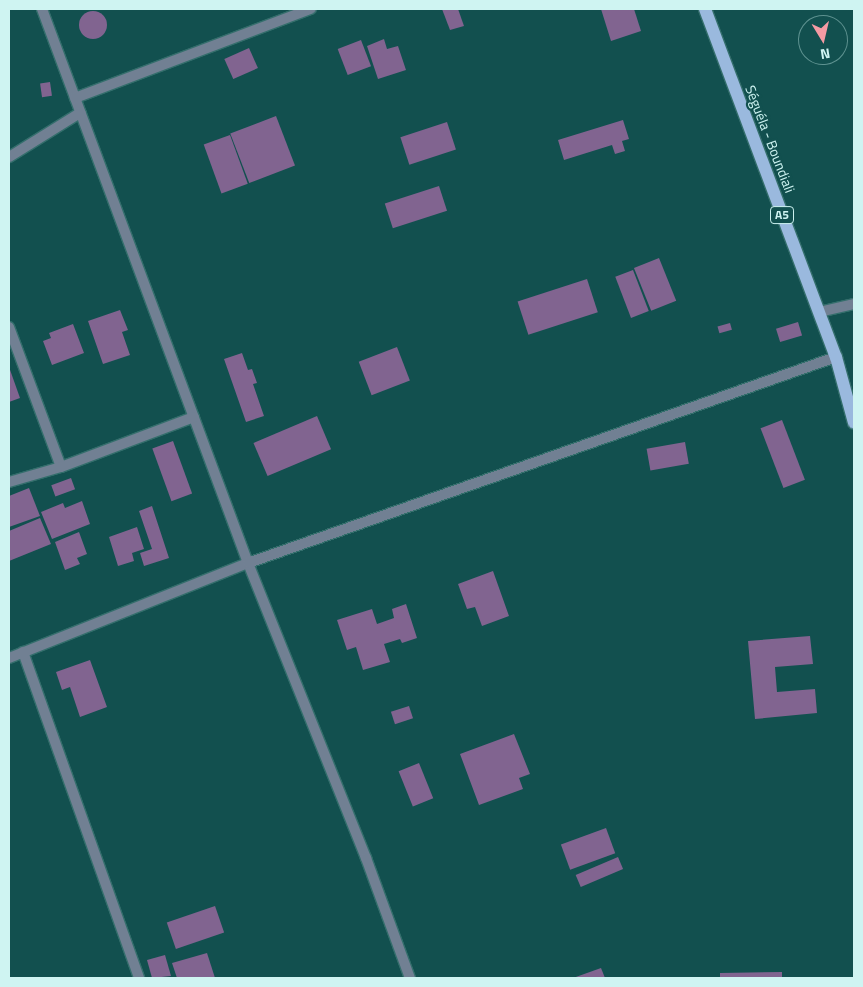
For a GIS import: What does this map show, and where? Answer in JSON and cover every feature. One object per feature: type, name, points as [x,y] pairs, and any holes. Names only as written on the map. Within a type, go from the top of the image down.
[{"type":"main road","name":"Séguéla - Boundiali","points":[[705,9],[836,358],[854,423]]},
{"type":"street","points":[[42,9],[248,563],[366,858],[410,978]]},
{"type":"street","points":[[75,98],[311,9]]},
{"type":"street","points":[[9,156],[80,113]]},
{"type":"street","points":[[819,312],[854,304]]},
{"type":"street","points":[[9,327],[61,467]]},
{"type":"street","points":[[9,658],[248,563],[836,358]]},
{"type":"street","points":[[9,482],[61,467],[194,417]]},
{"type":"street","points":[[23,652],[139,978]]},
{"type":"building","points":[[442,9],[458,9],[464,26],[450,30]]},
{"type":"building","points":[[601,9],[634,9],[641,31],[611,41]]},
{"type":"building","points":[[93,11],[103,15],[107,25],[103,35],[93,39],[83,35],[79,25],[83,15]]},
{"type":"building","points":[[384,39],[387,49],[398,46],[406,70],[378,79],[367,46]]},
{"type":"building","points":[[361,40],[371,66],[348,75],[338,49]]},
{"type":"building","points":[[249,48],[258,68],[233,79],[224,59]]},
{"type":"building","points":[[50,82],[52,96],[42,97],[40,83]]},
{"type":"building","points":[[276,116],[295,165],[249,183],[230,134]]},
{"type":"building","points":[[623,120],[629,139],[622,141],[625,151],[615,154],[612,145],[564,160],[558,140]]},
{"type":"building","points":[[447,122],[456,150],[409,165],[400,137]]},
{"type":"building","points":[[230,135],[248,184],[221,193],[204,145]]},
{"type":"building","points":[[439,186],[447,211],[393,228],[385,204]]},
{"type":"building","points":[[659,258],[676,301],[651,311],[634,268]]},
{"type":"building","points":[[633,270],[649,311],[631,318],[615,277]]},
{"type":"building","points":[[587,279],[598,312],[528,335],[518,302]]},
{"type":"building","points":[[120,310],[128,330],[122,332],[130,355],[103,364],[88,321]]},
{"type":"building","points":[[798,322],[802,335],[780,342],[776,329]]},
{"type":"building","points":[[730,323],[732,330],[719,333],[718,327]]},
{"type":"building","points":[[73,324],[84,353],[52,365],[43,341],[51,338],[49,333]]},
{"type":"building","points":[[397,347],[410,381],[372,395],[359,362]]},
{"type":"building","points":[[242,353],[248,370],[252,369],[257,383],[253,384],[264,416],[246,422],[224,359]]},
{"type":"building","points":[[9,367],[20,398],[9,402]]},
{"type":"building","points":[[317,416],[331,449],[268,476],[253,443]]},
{"type":"building","points":[[782,420],[805,480],[783,488],[761,428]]},
{"type":"building","points":[[173,441],[192,494],[171,501],[152,449]]},
{"type":"building","points":[[685,442],[689,464],[650,470],[647,449]]},
{"type":"building","points":[[71,478],[75,489],[55,496],[51,485]]},
{"type":"building","points":[[29,488],[40,516],[9,527],[9,496]]},
{"type":"building","points":[[82,501],[90,524],[52,539],[41,512],[63,503],[65,508]]},
{"type":"building","points":[[152,506],[169,558],[144,566],[140,553],[152,549],[139,511]]},
{"type":"building","points":[[40,518],[51,544],[9,561],[9,531]]},
{"type":"building","points":[[137,527],[144,549],[132,553],[134,561],[118,566],[109,537]]},
{"type":"building","points":[[79,532],[87,554],[77,558],[80,564],[65,570],[55,542]]},
{"type":"building","points":[[493,571],[509,616],[482,626],[475,607],[467,609],[458,584]]},
{"type":"building","points":[[406,604],[417,638],[402,643],[400,639],[384,644],[390,662],[363,670],[356,647],[347,650],[337,620],[372,609],[377,624],[394,618],[392,609]]},
{"type":"building","points":[[810,636],[813,664],[775,667],[777,692],[815,689],[817,713],[755,719],[748,641]]},
{"type":"building","points":[[90,660],[107,707],[80,717],[70,687],[62,690],[56,672]]},
{"type":"building","points":[[409,706],[413,718],[395,724],[391,712]]},
{"type":"building","points":[[514,734],[530,774],[519,778],[523,789],[479,805],[460,754]]},
{"type":"building","points":[[419,763],[433,798],[413,806],[399,771]]},
{"type":"building","points":[[606,828],[615,853],[570,870],[561,844]]},
{"type":"building","points":[[618,857],[623,869],[581,887],[576,875]]},
{"type":"building","points":[[215,906],[224,932],[176,949],[167,923]]},
{"type":"building","points":[[207,953],[215,978],[177,978],[172,963]]},
{"type":"building","points":[[165,955],[171,976],[152,978],[147,960]]},
{"type":"building","points":[[601,968],[605,978],[573,978]]},
{"type":"building","points":[[782,972],[782,978],[720,978],[720,973]]}]
